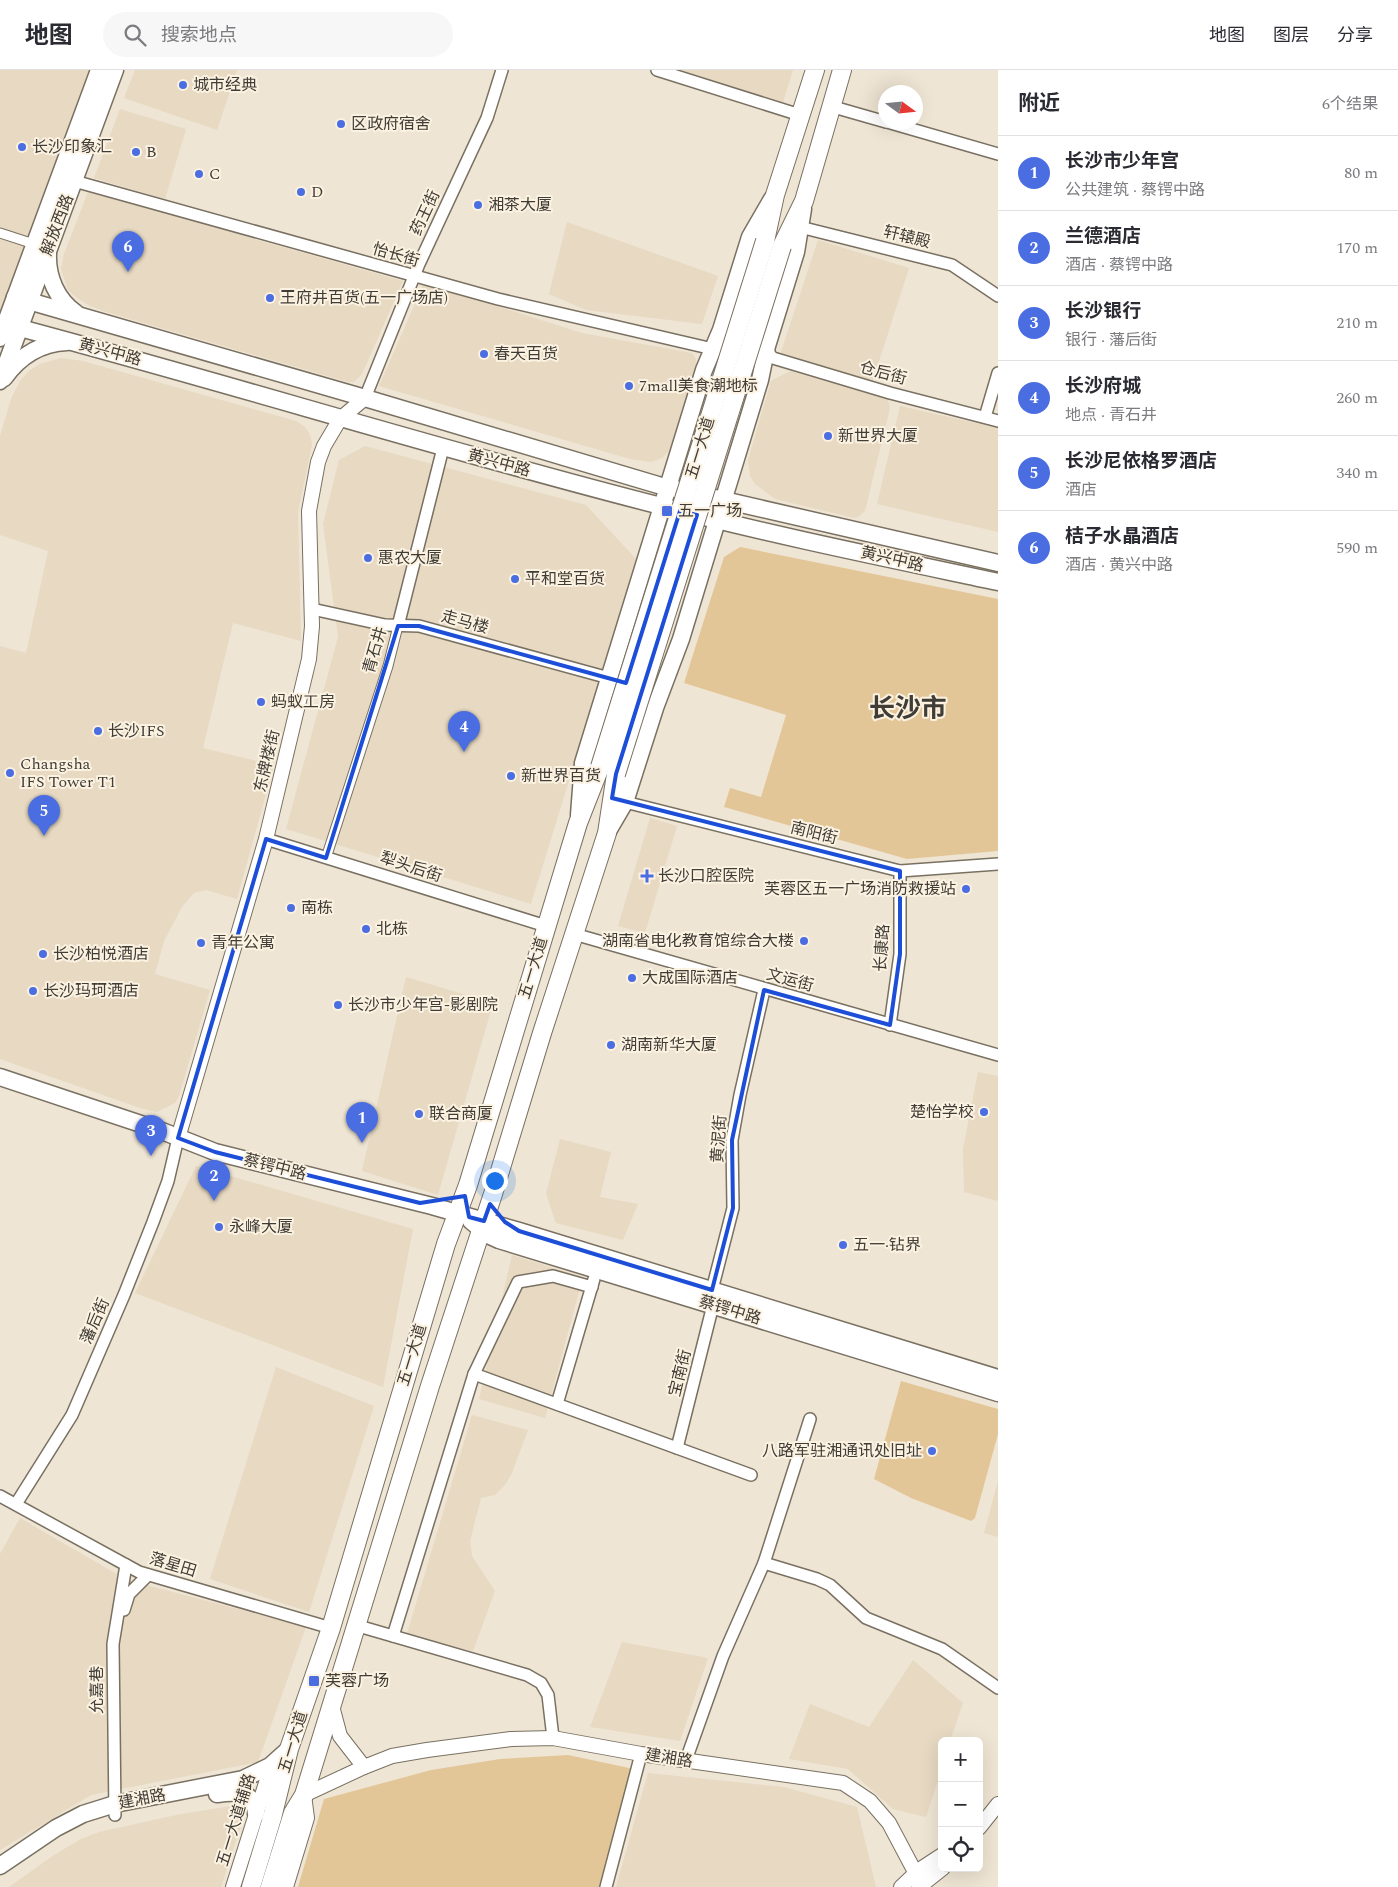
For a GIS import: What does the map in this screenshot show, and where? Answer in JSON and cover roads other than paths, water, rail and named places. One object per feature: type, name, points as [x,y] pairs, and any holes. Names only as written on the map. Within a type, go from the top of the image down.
[{"type":"main road","name":"解放西路","points":[[0,382],[8,330],[22,299],[41,245],[99,70]]},
{"type":"main road","name":"解放西路","points":[[41,245],[74,182],[115,70]]},
{"type":"main road","name":"五一大道","points":[[578,823],[583,763],[704,370],[713,349],[750,237],[775,195],[815,70]]},
{"type":"main road","name":"五一大道","points":[[251,1887],[264,1816],[331,1628],[398,1400],[473,1220],[493,1194],[607,832],[625,802],[655,708],[681,638],[760,380],[767,346],[796,252],[804,201],[842,70]]},
{"type":"main road","name":"五一大道","points":[[270,1887],[293,1813],[304,1795],[355,1625],[470,1264],[473,1220],[468,1185],[578,823],[608,770],[774,244],[775,195]]},
{"type":"main road","name":"五一大道","points":[[774,244],[804,201]]},
{"type":"main road","points":[[41,245],[54,287],[67,306],[84,318]]},
{"type":"main road","name":"黄兴中路","points":[[22,299],[668,488],[998,563]]},
{"type":"main road","name":"黄兴中路","points":[[8,330],[76,343],[169,368],[443,448],[662,506],[717,520],[998,582]]},
{"type":"main road","points":[[0,382],[29,353],[53,344],[76,343]]},
{"type":"main road","name":"五一大道","points":[[607,832],[608,770]]},
{"type":"main road","name":"蔡锷中路","points":[[0,1077],[215,1152],[420,1203],[473,1220],[597,1269],[713,1297],[998,1392]]},
{"type":"main road","points":[[420,1203],[438,1203],[455,1199],[468,1185]]},
{"type":"main road","points":[[470,1264],[476,1254],[489,1245],[518,1238],[496,1209],[493,1194]]},
{"type":"main road","name":"蔡锷中路","points":[[518,1238],[713,1297],[998,1378]]},
{"type":"main road","name":"建湘路","points":[[0,1879],[62,1836],[86,1823],[118,1809],[232,1782],[262,1771],[289,1749]]},
{"type":"main road","name":"建湘路","points":[[0,1866],[56,1828],[84,1814],[234,1791],[250,1797],[264,1816]]},
{"type":"street","name":"药王街","points":[[365,398],[414,276],[487,118],[502,70]]},
{"type":"street","points":[[657,70],[800,116]]},
{"type":"street","points":[[830,106],[878,120]]},
{"type":"street","points":[[914,130],[998,154]]},
{"type":"street","name":"怡长街","points":[[74,182],[570,317],[713,349]]},
{"type":"street","name":"轩辕殿","points":[[800,227],[952,265],[998,296]]},
{"type":"street","points":[[0,233],[41,245]]},
{"type":"street","name":"仓后街","points":[[767,346],[773,358],[890,393],[998,421]]},
{"type":"street","points":[[985,417],[998,373]]},
{"type":"street","name":"东牌楼街","points":[[178,1138],[266,839],[308,658],[312,609],[309,536],[311,495],[324,446],[340,419],[365,398]]},
{"type":"street","name":"青石井","points":[[326,858],[388,666],[443,448]]},
{"type":"street","name":"走马楼","points":[[312,609],[384,626],[419,626],[609,678]]},
{"type":"street","name":"南阳街","points":[[625,802],[900,871],[998,864]]},
{"type":"street","name":"犁头后街","points":[[266,839],[546,926]]},
{"type":"street","name":"长康路","points":[[890,1025],[900,954],[900,871]]},
{"type":"street","name":"文运街","points":[[574,934],[998,1056]]},
{"type":"street","name":"黄泥街","points":[[713,1297],[733,1208],[732,1140],[740,1095],[764,990]]},
{"type":"street","name":"藩后街","points":[[16,1504],[72,1415],[124,1295],[153,1222],[168,1181],[178,1138]]},
{"type":"street","points":[[557,1404],[597,1269]]},
{"type":"street","points":[[393,1636],[474,1374],[518,1282],[553,1276],[592,1287]]},
{"type":"street","name":"宝南街","points":[[677,1448],[713,1297]]},
{"type":"street","points":[[474,1374],[751,1475]]},
{"type":"street","points":[[686,1760],[723,1656],[764,1563],[810,1419]]},
{"type":"street","name":"落星田","points":[[1,1500],[16,1504],[126,1566],[148,1575],[331,1628]]},
{"type":"street","points":[[764,1563],[817,1579],[830,1585],[866,1618],[942,1649],[998,1688]]},
{"type":"street","name":"允嘉巷","points":[[118,1809],[113,1644],[126,1566]]},
{"type":"street","name":"允嘉巷","points":[[118,1809],[119,1676],[122,1619],[129,1594],[148,1575]]},
{"type":"street","points":[[355,1625],[527,1676],[541,1683],[548,1695],[553,1738]]},
{"type":"street","points":[[331,1703],[340,1736],[364,1767]]},
{"type":"street","name":"建湘路","points":[[304,1795],[392,1756],[511,1739],[553,1738],[641,1754],[843,1783],[870,1801],[889,1823],[920,1883]]},
{"type":"street","points":[[606,1887],[641,1754]]},
{"type":"street","name":"五一大道辅路","points":[[233,1887],[264,1816],[272,1764]]},
{"type":"street","points":[[286,1887],[307,1818],[304,1795]]},
{"type":"street","points":[[980,1827],[998,1804]]},
{"type":"street","points":[[983,1834],[998,1816]]},
{"type":"street","points":[[920,1883],[938,1860]]},
{"type":"street","points":[[902,1887],[920,1883],[938,1871]]},
{"type":"place","name":"城市经典","points":[[183,85]]},
{"type":"place","name":"区政府宿舍","points":[[341,124]]},
{"type":"place","name":"长沙印象汇","points":[[22,147]]},
{"type":"place","name":"B","points":[[136,152]]},
{"type":"place","name":"C","points":[[199,174]]},
{"type":"place","name":"D","points":[[301,192]]},
{"type":"place","name":"湘茶大厦","points":[[478,205]]},
{"type":"place","name":"桔子水晶酒店","points":[[128,272]]},
{"type":"place","name":"王府井百货(五一广场店)","points":[[270,298]]},
{"type":"place","name":"春天百货","points":[[484,354]]},
{"type":"place","name":"7mall美食潮地标","points":[[629,386]]},
{"type":"place","name":"新世界大厦","points":[[828,436]]},
{"type":"place","name":"五一广场","points":[[667,511]]},
{"type":"place","name":"惠农大厦","points":[[368,558]]},
{"type":"place","name":"平和堂百货","points":[[515,579]]},
{"type":"place","name":"蚂蚁工房","points":[[261,702]]},
{"type":"place","name":"长沙IFS","points":[[98,731]]},
{"type":"place","name":"长沙府城","points":[[464,752]]},
{"type":"place","name":"Changsha IFS Tower T1","points":[[10,773]]},
{"type":"place","name":"新世界百货","points":[[511,776]]},
{"type":"place","name":"长沙尼依格罗酒店","points":[[44,836]]},
{"type":"place","name":"长沙口腔医院","points":[[647,876]]},
{"type":"place","name":"芙蓉区五一广场消防救援站","points":[[966,889]]},
{"type":"place","name":"南栋","points":[[291,908]]},
{"type":"place","name":"北栋","points":[[366,929]]},
{"type":"place","name":"湖南省电化教育馆综合大楼","points":[[804,941]]},
{"type":"place","name":"青年公寓","points":[[201,943]]},
{"type":"place","name":"长沙柏悦酒店","points":[[43,954]]},
{"type":"place","name":"大成国际酒店","points":[[632,978]]},
{"type":"place","name":"长沙玛珂酒店","points":[[33,991]]},
{"type":"place","name":"长沙市少年宫-影剧院","points":[[338,1005]]},
{"type":"place","name":"湖南新华大厦","points":[[611,1045]]},
{"type":"place","name":"楚怡学校","points":[[984,1112]]},
{"type":"place","name":"联合商厦","points":[[419,1114]]},
{"type":"place","name":"长沙市少年宫","points":[[362,1143]]},
{"type":"place","name":"长沙银行","points":[[151,1156]]},
{"type":"place","name":"兰德酒店","points":[[214,1201]]},
{"type":"place","name":"永峰大厦","points":[[219,1227]]},
{"type":"place","name":"五一·钻界","points":[[843,1245]]},
{"type":"place","name":"八路军驻湘通讯处旧址","points":[[932,1451]]},
{"type":"place","name":"芙蓉广场","points":[[314,1681]]},
{"type":"district","name":"长沙市","points":[[908,709]]}]
